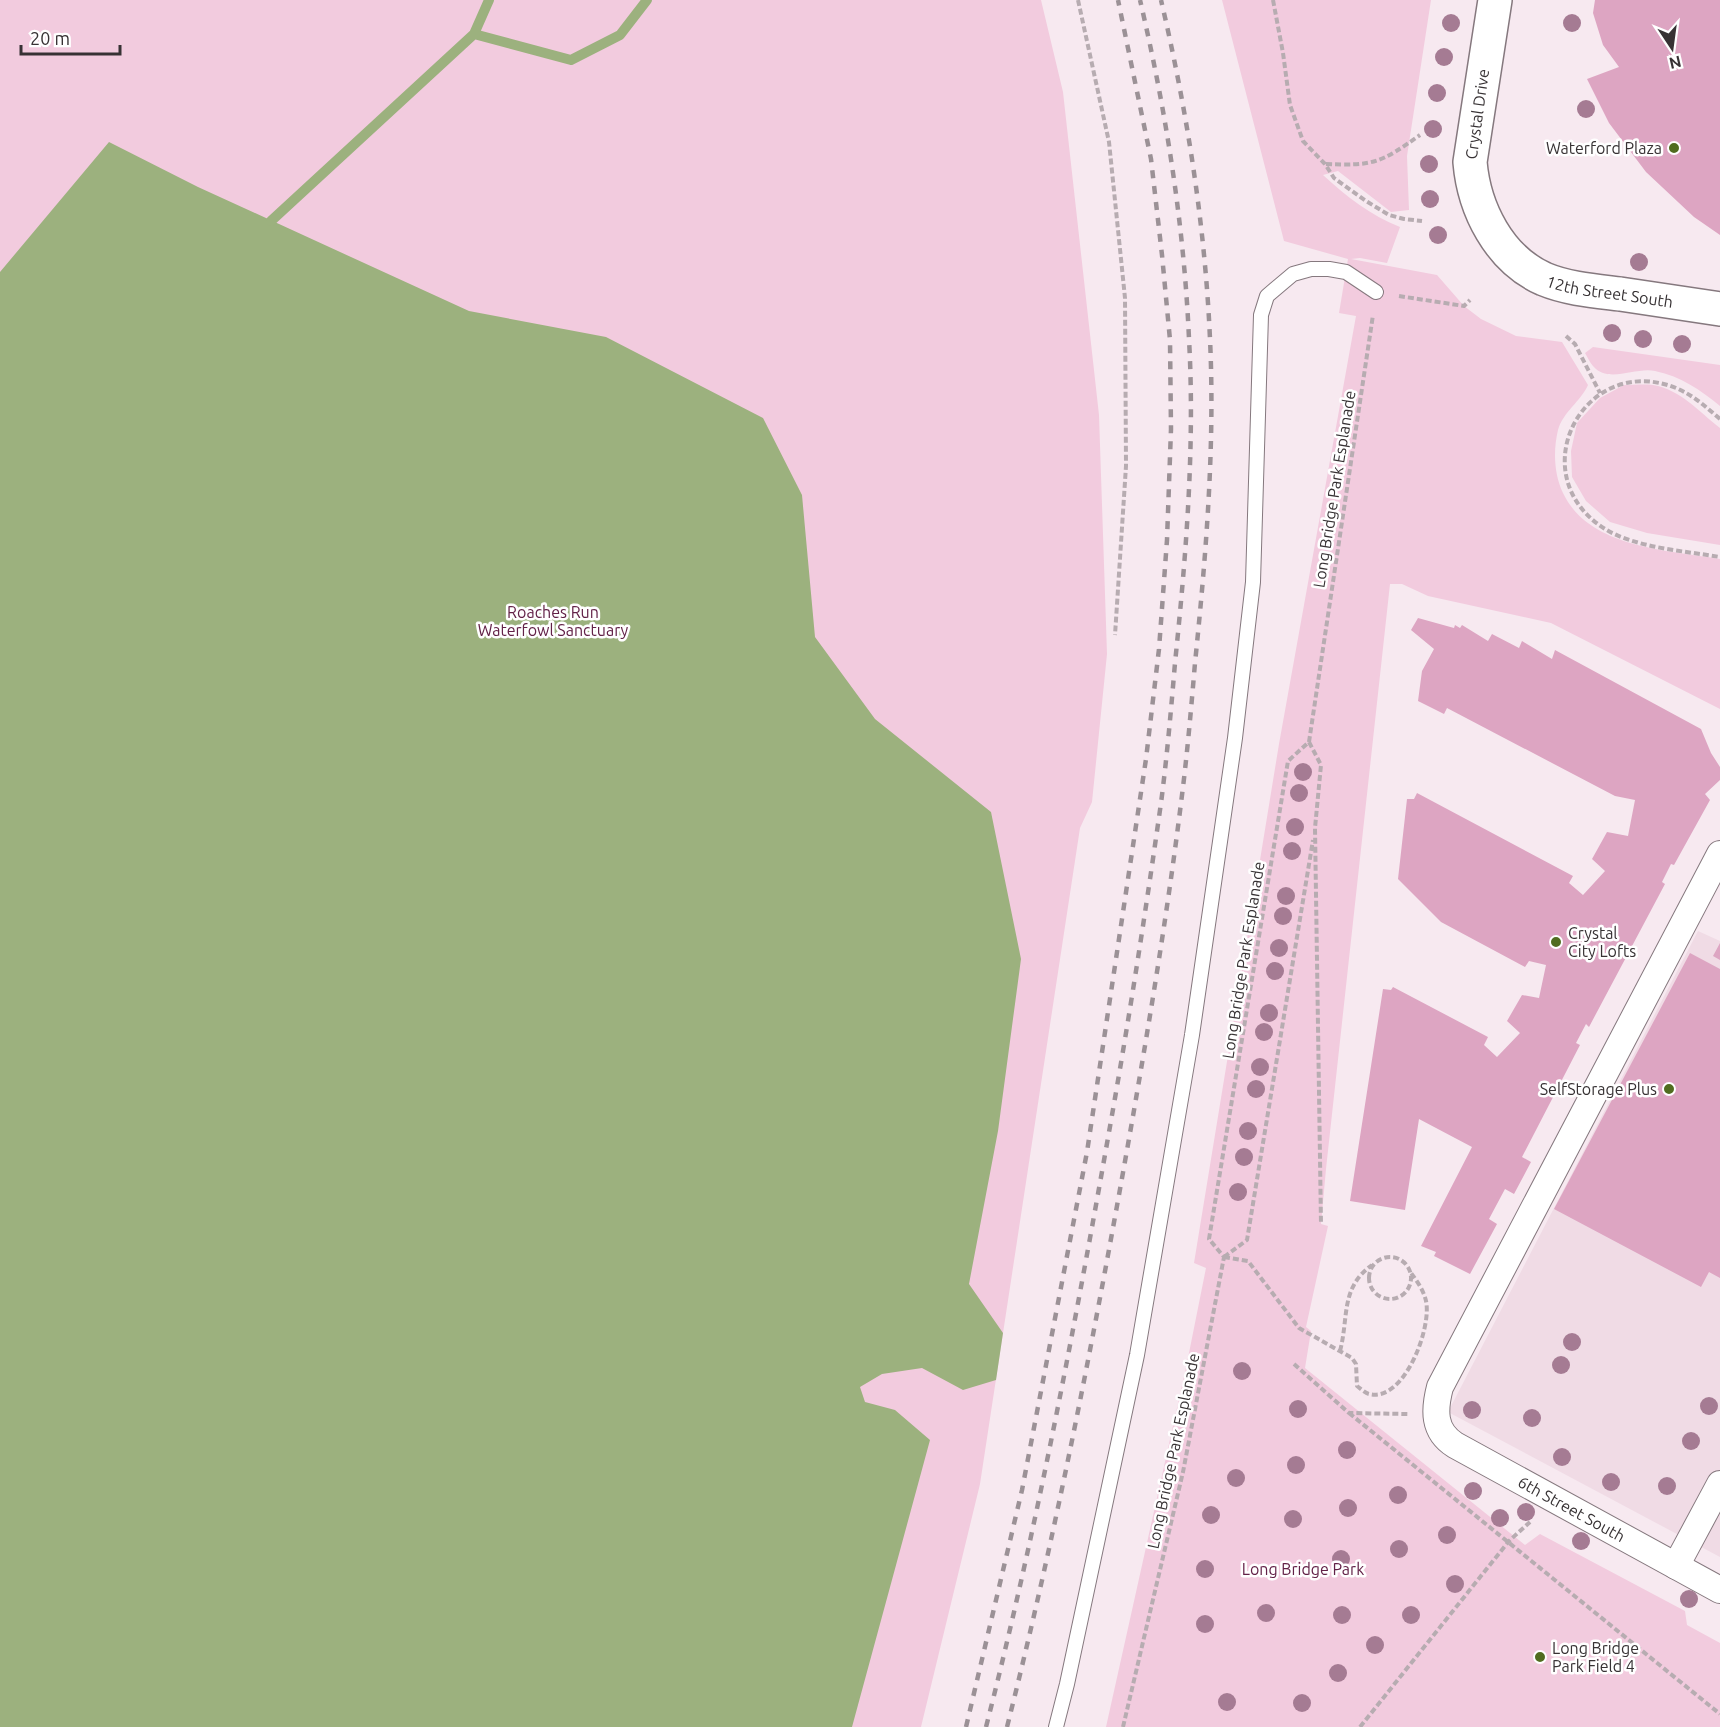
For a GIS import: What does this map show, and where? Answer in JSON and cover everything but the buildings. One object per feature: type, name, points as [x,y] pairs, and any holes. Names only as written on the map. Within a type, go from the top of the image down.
[{"type":"street","name":"Crystal Drive","points":[[1496,0],[1470,162],[1472,182],[1479,206],[1509,255]]},
{"type":"street","name":"12th Street South","points":[[1509,255],[1531,273],[1566,286],[1720,309]]},
{"type":"street","points":[[1425,1414],[1436,1403],[1440,1387],[1720,854]]},
{"type":"street","name":"6th Street South","points":[[1425,1414],[1446,1440],[1720,1590]]},
{"type":"street","points":[[1676,1566],[1720,1484]]},
{"type":"lane","points":[[1056,1727],[1137,1355],[1192,1035],[1235,738],[1253,582],[1261,315],[1267,296],[1293,274],[1311,268],[1346,272],[1376,292]]},
{"type":"path","points":[[1077,0],[1109,142],[1125,298],[1126,466],[1115,635]]},
{"type":"path","points":[[1273,0],[1290,105],[1303,141],[1325,164],[1334,178],[1373,206],[1389,215],[1422,221]]},
{"type":"path","points":[[1325,164],[1365,165],[1380,161],[1396,153],[1420,135]]},
{"type":"path","points":[[1376,292],[1464,306],[1470,300]]},
{"type":"path","name":"Long Bridge Park Esplanade","points":[[1123,1727],[1183,1472],[1224,1257],[1209,1239],[1288,761],[1308,742],[1376,292]]},
{"type":"path","points":[[1566,336],[1575,344],[1600,393]]},
{"type":"path","points":[[1720,419],[1700,401],[1676,388],[1648,382],[1620,385],[1600,393],[1576,422],[1568,435],[1566,446],[1566,475],[1571,492],[1586,516],[1607,531],[1631,541],[1720,557]]},
{"type":"path","points":[[1224,1257],[1247,1240],[1315,828],[1321,765],[1308,742]]},
{"type":"path","points":[[1315,828],[1321,1224]]},
{"type":"path","points":[[1224,1257],[1248,1261],[1299,1328],[1352,1358],[1356,1364],[1358,1386],[1368,1394],[1382,1394],[1408,1370],[1418,1352],[1428,1319],[1426,1300],[1419,1284],[1402,1260],[1386,1257],[1359,1275],[1350,1292],[1340,1351]]},
{"type":"path","points":[[1373,1265],[1369,1272],[1371,1287],[1382,1298],[1390,1299],[1404,1294],[1409,1288],[1411,1273]]},
{"type":"path","points":[[1294,1364],[1349,1413],[1720,1714]]},
{"type":"path","points":[[1349,1413],[1425,1414]]},
{"type":"path","points":[[1360,1727],[1509,1541],[1530,1522]]},
{"type":"shaded area","name":"Roaches Run Waterfowl Sanctuary","points":[[109,142],[198,187],[469,311],[606,337],[763,418],[802,495],[815,637],[875,719],[991,812],[1021,959],[998,1131],[969,1284],[1003,1333],[996,1380],[963,1390],[922,1368],[882,1374],[860,1387],[865,1402],[895,1410],[930,1440],[852,1727],[0,1727],[0,272]]},
{"type":"shaded area","points":[[1698,931],[1720,941],[1720,1557],[1448,1412]]},
{"type":"green space","name":"Roaches Run Waterfowl Sanctuary","points":[[0,0],[1041,0],[1063,92],[1099,415],[1107,654],[1092,802],[1080,828],[980,1484],[921,1727],[0,1727]]},
{"type":"green space","name":"Long Bridge Park","points":[[1222,0],[1431,0],[1407,156],[1409,210],[1391,212],[1338,171],[1323,175],[1359,205],[1400,227],[1387,263],[1360,258],[1351,259],[1437,275],[1464,306],[1481,319],[1516,336],[1562,342],[1588,385],[1560,424],[1555,446],[1556,470],[1560,486],[1575,511],[1591,525],[1610,536],[1631,543],[1654,549],[1720,559],[1720,709],[1551,623],[1428,596],[1402,584],[1390,584],[1326,1169],[1321,1224],[1328,1226],[1306,1327],[1311,1331],[1305,1368],[1525,1545],[1540,1534],[1685,1611],[1687,1625],[1720,1643],[1720,1727],[1106,1727],[1206,1268],[1194,1263],[1279,744],[1356,316],[1339,313],[1348,259],[1284,241]]},
{"type":"green space","points":[[1593,347],[1720,365],[1720,406],[1690,384],[1655,371],[1602,373],[1593,366],[1585,353]]},
{"type":"green space","points":[[1624,385],[1653,385],[1672,391],[1720,428],[1720,545],[1647,533],[1610,522],[1586,501],[1572,477],[1571,451],[1577,423],[1600,398]]},
{"type":"waterway","points":[[271,221],[474,34],[489,0]]},
{"type":"waterway","points":[[474,34],[571,60],[620,35],[647,0]]},
{"type":"railway","points":[[966,1727],[1022,1490],[1087,1152],[1146,759],[1159,649],[1167,540],[1171,429],[1170,340],[1151,159],[1118,0]]},
{"type":"railway","points":[[986,1727],[1040,1493],[1087,1256],[1115,1098],[1161,803],[1183,582],[1191,420],[1187,296],[1166,126],[1140,0]]},
{"type":"railway","points":[[1007,1727],[1076,1423],[1140,1077],[1181,803],[1203,582],[1211,420],[1208,296],[1187,126],[1161,0]]},
{"type":"place","name":"Waterford Plaza","points":[[1674,148]]},
{"type":"place","name":"Crystal City Lofts","points":[[1556,942]]},
{"type":"place","name":"SelfStorage Plus","points":[[1669,1089]]},
{"type":"place","name":"Long Bridge Park Field 4","points":[[1540,1657]]}]
